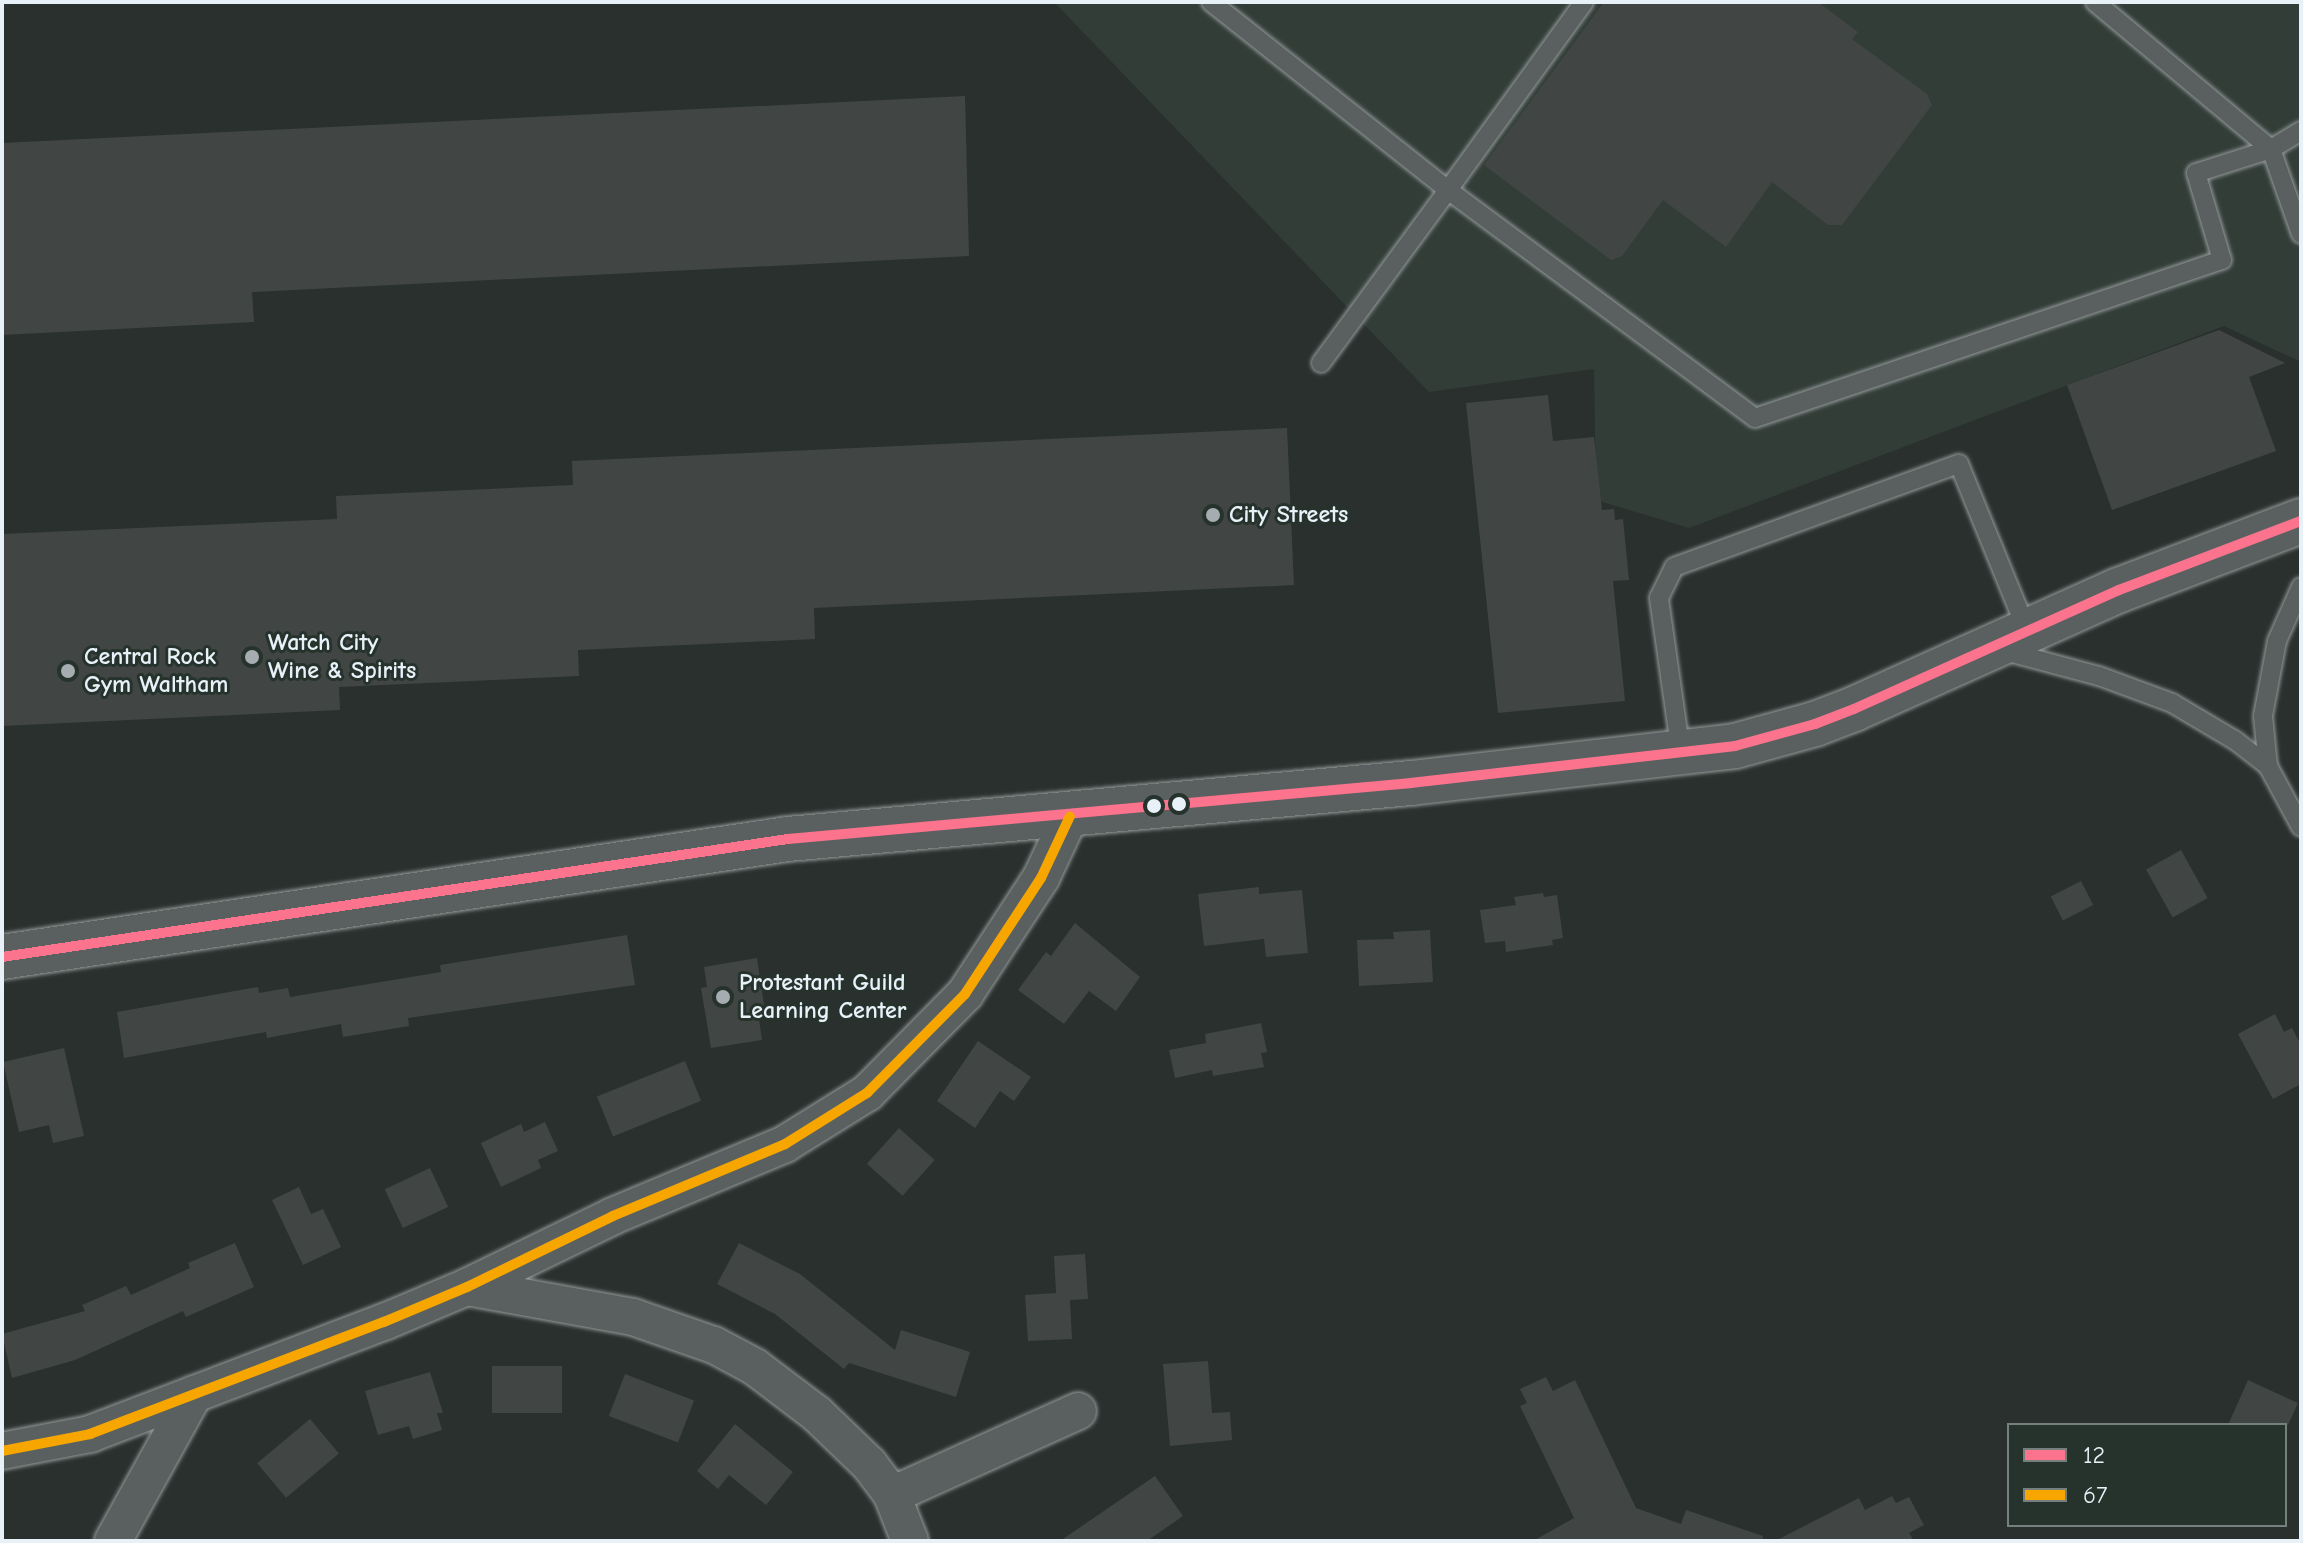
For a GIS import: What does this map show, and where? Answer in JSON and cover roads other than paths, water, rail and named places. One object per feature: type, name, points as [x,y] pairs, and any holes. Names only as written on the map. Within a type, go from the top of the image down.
[{"type":"main road","points":[[2,957],[788,839],[1070,816],[1681,755],[1735,746],[1815,724],[2199,557],[2301,521]]},
{"type":"street","points":[[2,1451],[90,1434],[467,1287],[613,1216],[785,1144],[867,1093],[965,994],[1041,878],[1070,816]]},
{"type":"street","points":[[467,1287],[633,1317],[714,1345],[755,1367],[817,1414],[853,1447],[892,1495],[910,1541]]},
{"type":"street","points":[[113,1541],[194,1394]]},
{"type":"street","points":[[892,1495],[1078,1411]]},
{"type":"lane","points":[[1211,2],[1448,190],[1755,418],[2222,260],[2196,173],[2271,149],[2301,131]]},
{"type":"lane","points":[[1321,363],[1584,2]]},
{"type":"lane","points":[[2095,2],[2271,149],[2301,234]]},
{"type":"lane","points":[[1681,755],[1659,598],[1674,567],[1959,464],[2009,639],[2172,703],[2236,741],[2268,766]]},
{"type":"lane","points":[[2301,587],[2277,641],[2267,678],[2263,716],[2268,766],[2301,827]]},
{"type":"place","name":"City Streets","points":[[1213,515]]},
{"type":"place","name":"Watch City Wine & Spirits","points":[[252,657]]},
{"type":"place","name":"Central Rock Gym Waltham","points":[[68,671]]},
{"type":"place","name":"Protestant Guild Learning Center","points":[[723,997]]}]
